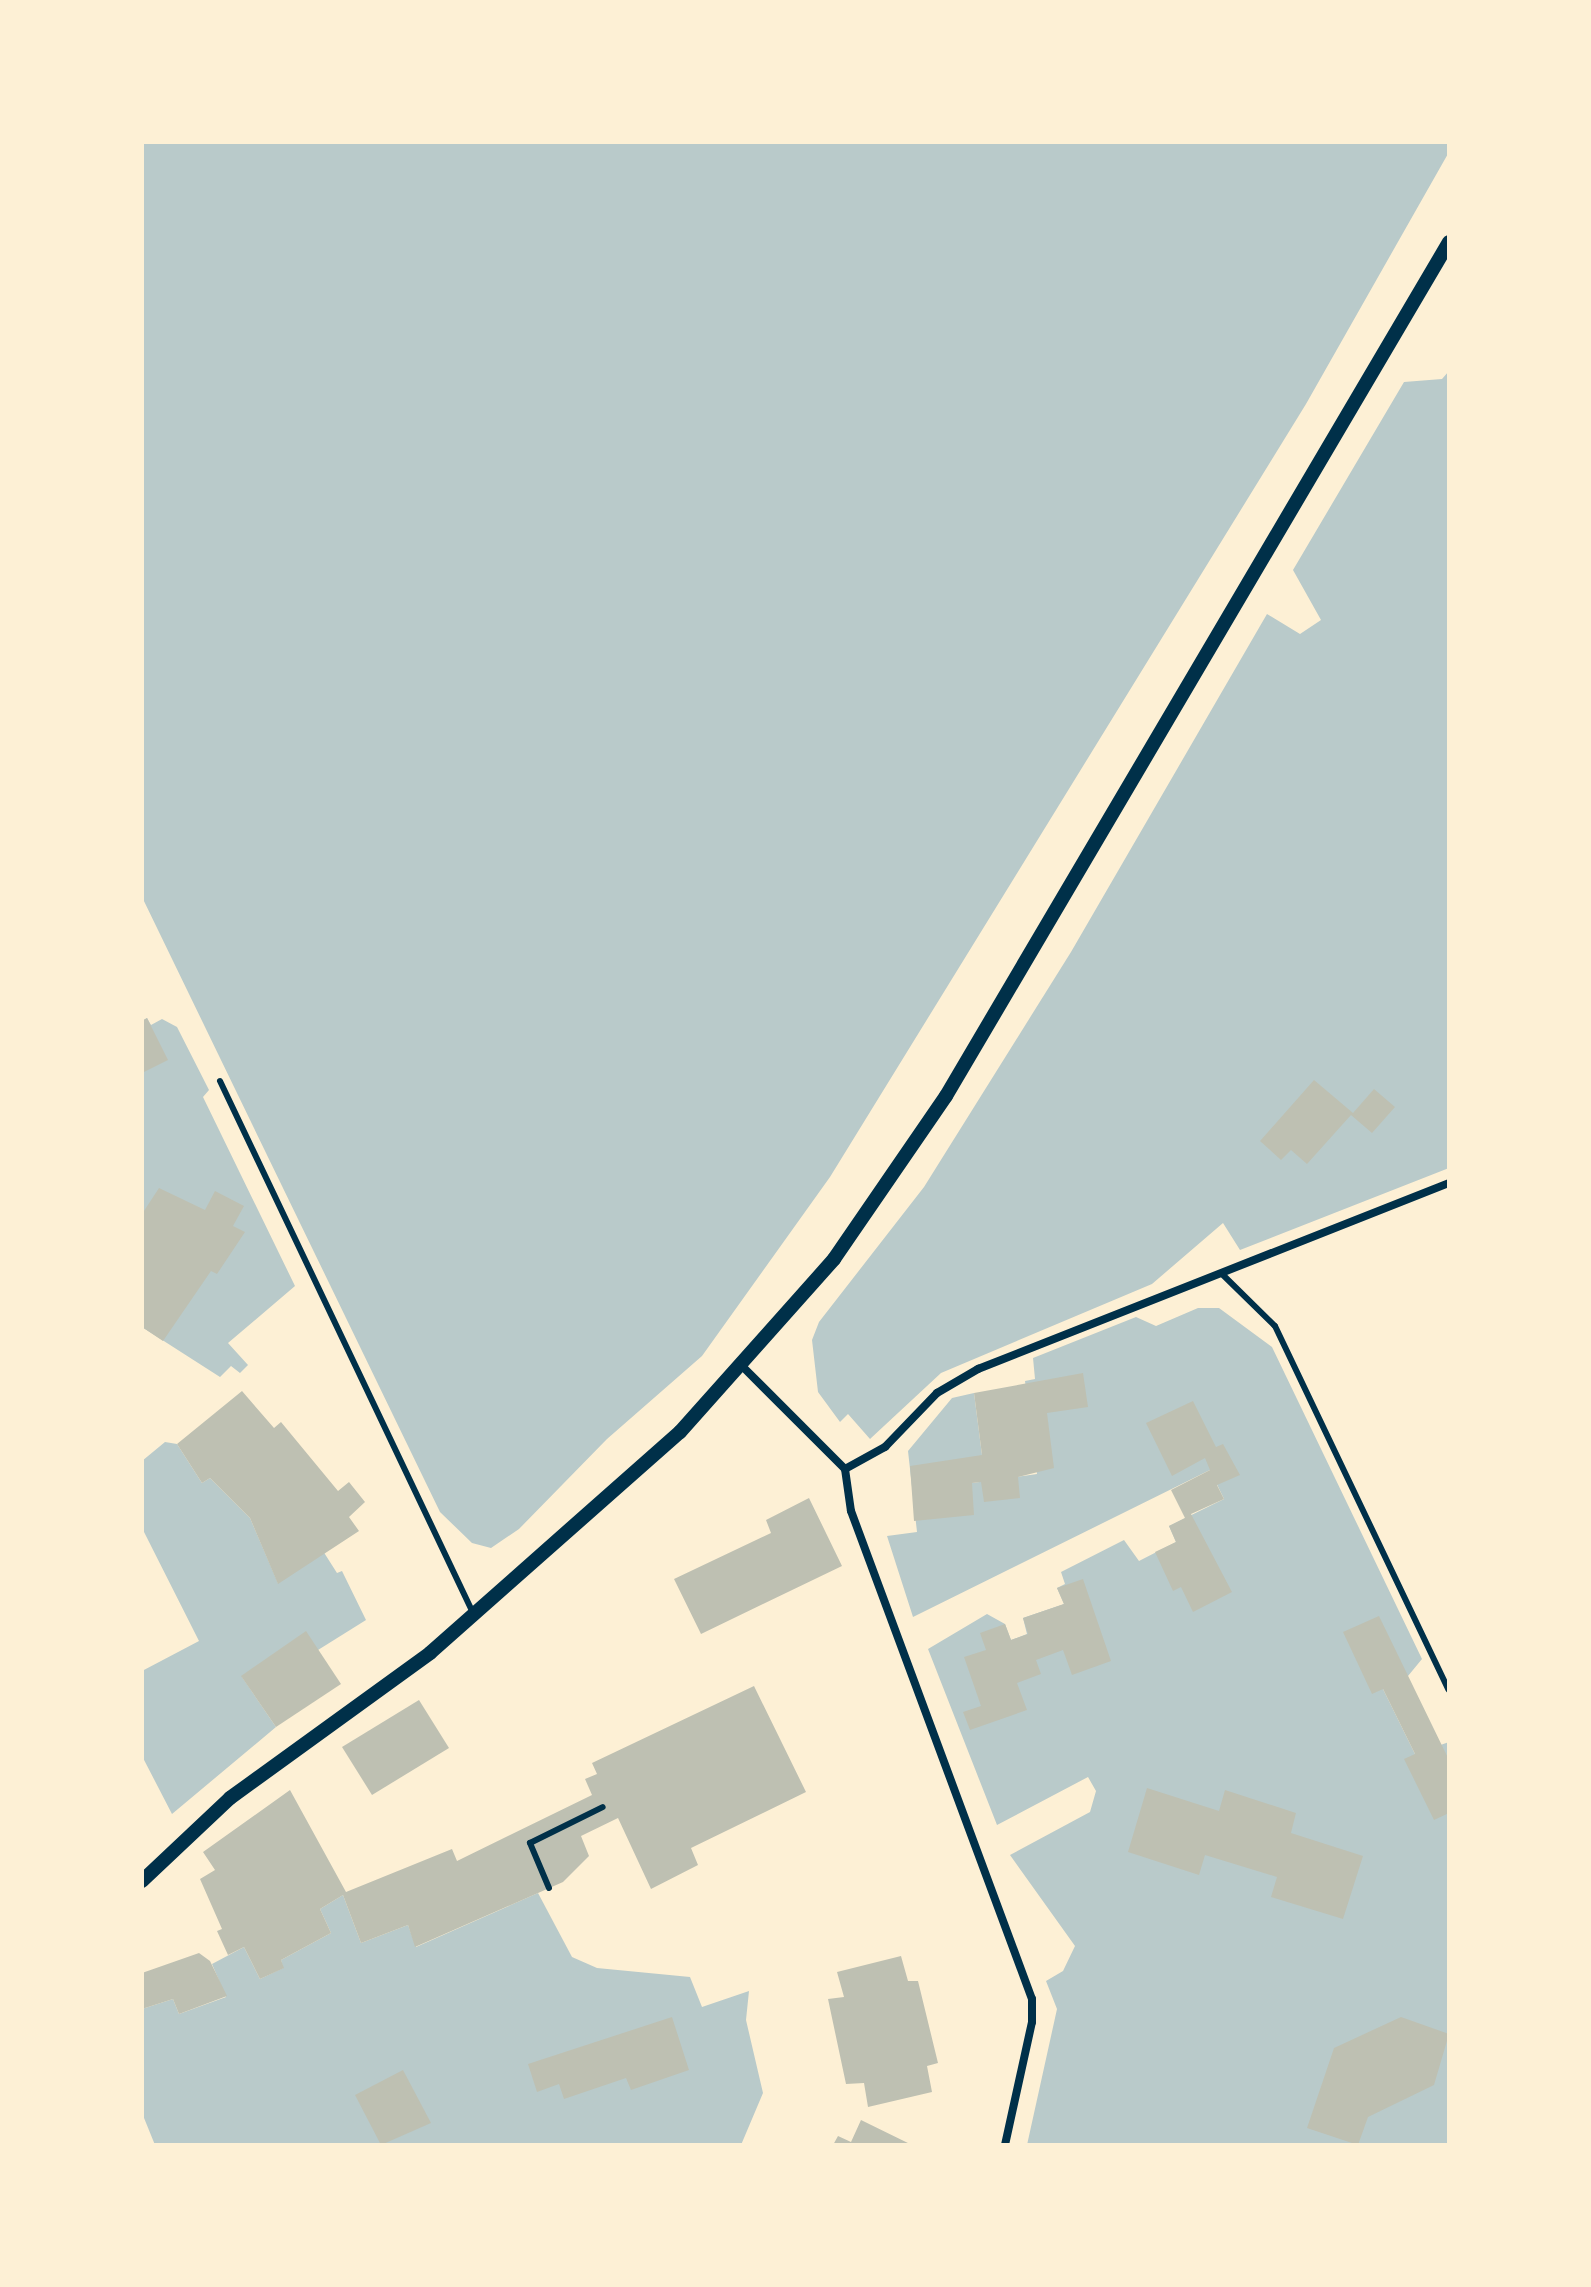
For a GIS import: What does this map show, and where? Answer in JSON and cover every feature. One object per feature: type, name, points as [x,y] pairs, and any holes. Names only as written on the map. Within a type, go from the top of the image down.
[{"type":"street","points":[[142,1881],[230,1798],[430,1653],[680,1432],[742,1366],[834,1259],[913,1148],[1449,242]]},
{"type":"street","points":[[845,1469],[885,1447],[937,1393],[978,1369],[1449,1183]]},
{"type":"street","points":[[742,1366],[845,1469],[851,1511],[1032,1999],[1032,2022],[1005,2145]]},
{"type":"lane","points":[[220,1081],[474,1615]]},
{"type":"lane","points":[[1222,1274],[1275,1326],[1449,1690]]},
{"type":"lane","points":[[549,1888],[530,1843],[603,1807]]},
{"type":"shaded area","points":[[142,142],[1449,142],[1449,152],[1306,404],[830,1177],[702,1356],[607,1439],[519,1529],[491,1548],[472,1543],[440,1512],[142,897]]},
{"type":"shaded area","points":[[1449,371],[1449,1168],[1240,1250],[1223,1223],[1152,1284],[941,1373],[870,1439],[848,1414],[840,1422],[818,1392],[812,1340],[819,1322],[924,1187],[1071,952],[1267,614],[1300,634],[1321,620],[1293,570],[1404,382],[1442,379]]},
{"type":"shaded area","points":[[147,1018],[151,1025],[162,1019],[177,1027],[209,1090],[203,1097],[295,1286],[228,1343],[248,1365],[240,1373],[231,1366],[220,1377],[142,1327],[142,1021]]},
{"type":"shaded area","points":[[1198,1308],[1219,1308],[1272,1347],[1422,1659],[1408,1676],[1383,1689],[1415,1754],[1449,1742],[1449,2145],[1027,2145],[1057,2009],[1046,1981],[1063,1971],[1075,1946],[1010,1855],[1090,1812],[1096,1791],[1088,1777],[997,1825],[928,1649],[987,1614],[1005,1624],[1011,1640],[1027,1634],[1023,1618],[1064,1604],[1057,1588],[1065,1584],[1061,1572],[1124,1540],[1139,1561],[1176,1542],[1169,1526],[1224,1499],[1210,1470],[913,1617],[887,1536],[917,1532],[908,1451],[952,1398],[974,1393],[982,1455],[972,1483],[1037,1474],[1025,1381],[1035,1379],[1033,1358],[1136,1317],[1156,1326]]},
{"type":"shaded area","points":[[165,1442],[177,1444],[202,1483],[210,1478],[250,1518],[278,1583],[323,1551],[337,1573],[342,1571],[366,1620],[318,1650],[242,1677],[276,1727],[172,1814],[142,1756],[142,1671],[199,1641],[142,1528],[142,1461]]},
{"type":"shaded area","points":[[538,1893],[572,1957],[597,1968],[690,1977],[702,2007],[749,1991],[746,2020],[763,2093],[741,2145],[155,2145],[142,2113],[142,2009],[173,1999],[179,2014],[226,1997],[212,1964],[244,1947],[260,1979],[283,1968],[281,1960],[331,1933],[320,1909],[343,1895],[361,1943],[408,1925],[416,1947]]},
{"type":"building","points":[[147,1018],[168,1060],[142,1073],[142,1021]]},
{"type":"building","points":[[1314,1080],[1353,1113],[1374,1089],[1395,1107],[1372,1133],[1351,1115],[1307,1164],[1291,1150],[1281,1160],[1260,1141]]},
{"type":"building","points":[[159,1188],[205,1210],[215,1191],[244,1206],[233,1226],[245,1232],[217,1274],[211,1271],[163,1341],[142,1327],[142,1214]]},
{"type":"building","points":[[1083,1373],[1088,1407],[1047,1413],[1054,1468],[1018,1477],[1020,1498],[984,1502],[981,1482],[972,1483],[974,1515],[914,1521],[910,1466],[982,1455],[974,1393]]},
{"type":"building","points":[[242,1391],[274,1428],[281,1422],[338,1491],[349,1482],[365,1502],[349,1517],[359,1531],[278,1584],[250,1518],[210,1478],[202,1483],[177,1444]]},
{"type":"building","points":[[1193,1401],[1216,1447],[1223,1444],[1240,1475],[1217,1485],[1224,1499],[1191,1514],[1232,1592],[1193,1612],[1181,1587],[1173,1591],[1155,1552],[1176,1542],[1169,1526],[1185,1518],[1171,1490],[1210,1470],[1205,1458],[1172,1476],[1146,1423]]},
{"type":"building","points":[[809,1498],[842,1566],[701,1634],[674,1579],[771,1533],[766,1520]]},
{"type":"building","points":[[1083,1579],[1111,1661],[1072,1675],[1063,1650],[1036,1660],[1041,1674],[1017,1683],[1027,1710],[970,1730],[963,1712],[981,1706],[964,1657],[986,1650],[980,1633],[1005,1624],[1011,1640],[1028,1634],[1023,1618],[1064,1604],[1057,1588]]},
{"type":"building","points":[[1379,1616],[1449,1760],[1449,1813],[1434,1820],[1404,1759],[1415,1754],[1383,1689],[1372,1694],[1343,1632]]},
{"type":"building","points":[[306,1631],[341,1684],[276,1727],[241,1676]]},
{"type":"building","points":[[754,1686],[806,1792],[691,1848],[698,1865],[651,1889],[618,1818],[581,1836],[589,1856],[563,1882],[415,1947],[408,1925],[361,1943],[343,1895],[320,1909],[331,1933],[281,1960],[284,1968],[260,1979],[244,1947],[228,1955],[217,1931],[222,1929],[200,1879],[215,1870],[203,1852],[290,1790],[346,1892],[452,1849],[457,1861],[592,1795],[585,1779],[597,1774],[592,1763]]},
{"type":"building","points":[[419,1700],[449,1748],[372,1795],[342,1747]]},
{"type":"building","points":[[1147,1788],[1219,1811],[1225,1790],[1296,1813],[1291,1833],[1363,1856],[1343,1919],[1271,1897],[1277,1877],[1205,1855],[1199,1875],[1128,1852]]},
{"type":"building","points":[[199,1953],[210,1961],[227,1996],[179,2014],[173,1999],[142,2009],[142,1973]]},
{"type":"building","points":[[901,1956],[908,1981],[918,1981],[938,2063],[927,2066],[932,2092],[868,2107],[864,2083],[846,2084],[828,1999],[844,1997],[837,1972]]},
{"type":"building","points":[[672,2017],[689,2070],[631,2090],[626,2078],[564,2099],[559,2084],[537,2092],[528,2064]]},
{"type":"building","points":[[1401,2017],[1449,2034],[1434,2085],[1368,2117],[1358,2145],[1307,2128],[1334,2048]]},
{"type":"building","points":[[403,2070],[431,2123],[381,2145],[355,2095]]},
{"type":"building","points":[[861,2120],[912,2145],[833,2145],[838,2136],[851,2142]]}]
